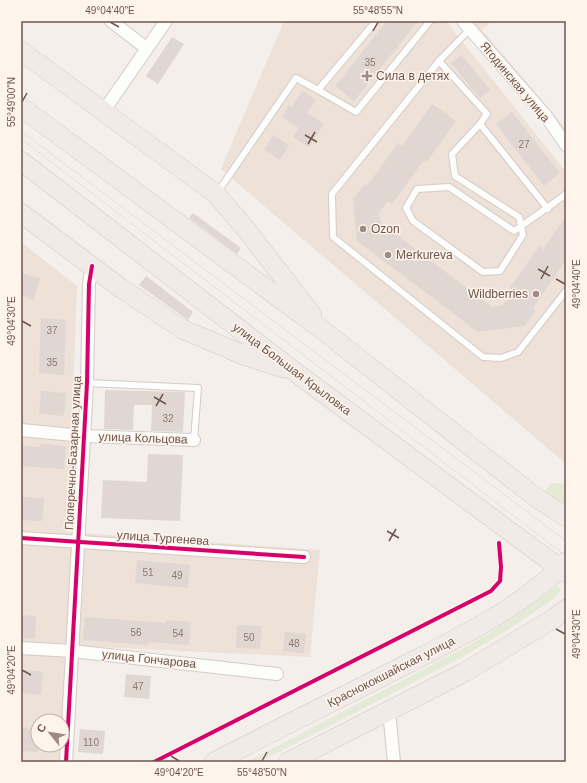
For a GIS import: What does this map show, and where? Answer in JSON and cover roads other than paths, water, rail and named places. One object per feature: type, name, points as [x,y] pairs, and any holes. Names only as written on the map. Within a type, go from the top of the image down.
[{"type":"main road","points":[[21,51],[216,194],[250,233],[324,332]]},
{"type":"main road","points":[[21,107],[324,332],[534,496],[566,517]]},
{"type":"main road","name":"улица Большая Крыловка","points":[[21,161],[295,372],[564,568]]},
{"type":"main road","points":[[21,213],[149,308],[182,329],[246,356],[295,372]]},
{"type":"main road","name":"Краснококшайская улица","points":[[214,762],[449,642],[501,612],[564,568]]},
{"type":"main road","points":[[288,762],[465,672],[553,619],[566,609]]},
{"type":"street","points":[[111,21],[146,48]]},
{"type":"street","points":[[103,112],[166,21]]},
{"type":"street","name":"Ягодинская улица","points":[[471,24],[546,116],[566,145]]},
{"type":"street","name":"Поперечно-Базарная улица","points":[[66,762],[87,382],[89,284],[92,266]]},
{"type":"street","name":"улица Кольцова","points":[[21,430],[84,436],[194,440]]},
{"type":"street","name":"улица Тургенева","points":[[21,538],[304,557]]},
{"type":"street","name":"улица Гончарова","points":[[21,648],[72,651],[277,674]]},
{"type":"street","points":[[389,711],[394,762]]},
{"type":"lane","points":[[318,90],[376,21]]},
{"type":"lane","points":[[216,194],[296,78],[356,112],[430,21]]},
{"type":"lane","points":[[471,24],[439,61],[332,194],[333,236],[483,357],[501,358],[518,352],[566,291]]},
{"type":"lane","points":[[439,61],[487,114],[480,124],[452,154],[455,176],[519,217],[520,223],[522,229],[523,235],[500,271],[483,272],[414,221],[406,208],[417,189],[449,187],[514,231],[519,228],[524,224],[529,220],[548,209],[566,194]]},
{"type":"lane","points":[[480,124],[548,209]]},
{"type":"lane","points":[[87,382],[198,388],[194,440]]},
{"type":"tram line","points":[[21,131],[566,541]]},
{"type":"tram line","points":[[21,139],[566,556]]},
{"type":"place","name":"Сила в детях","points":[[367,76]]},
{"type":"place","name":"Ozon","points":[[363,229]]},
{"type":"place","name":"Merkureva","points":[[388,255]]},
{"type":"place","name":"Wildberries","points":[[536,294]]}]
